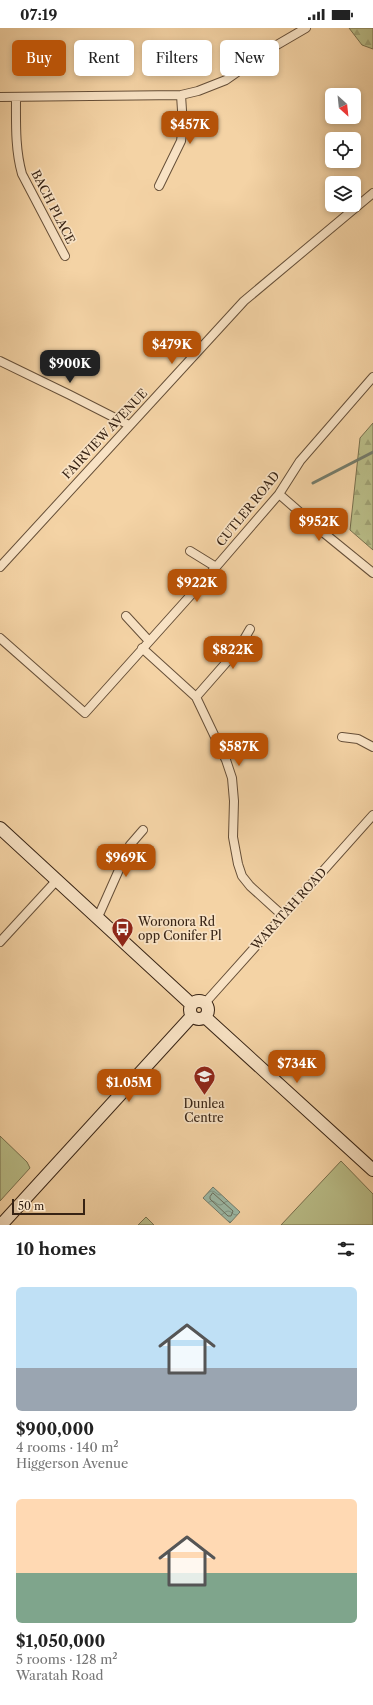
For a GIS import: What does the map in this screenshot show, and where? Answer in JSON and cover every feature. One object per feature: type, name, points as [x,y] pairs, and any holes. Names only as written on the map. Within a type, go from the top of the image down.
[{"type":"street","points":[[0,97],[181,95],[198,91],[226,80],[270,49],[306,28]]},
{"type":"street","points":[[159,186],[181,141],[184,126],[181,95]]},
{"type":"street","name":"BACH PLACE","points":[[16,97],[17,139],[19,162],[22,174],[65,256]]},
{"type":"street","name":"FAIRVIEW AVENUE","points":[[0,566],[244,301],[373,193]]},
{"type":"street","points":[[0,361],[70,394],[129,425]]},
{"type":"street","name":"CUTLER ROAD","points":[[0,638],[86,713],[279,494],[300,461],[373,377]]},
{"type":"street","points":[[279,494],[318,529],[373,572]]},
{"type":"street","points":[[190,551],[216,567]]},
{"type":"street","points":[[126,616],[149,641]]},
{"type":"street","points":[[196,697],[239,648],[250,629]]},
{"type":"street","points":[[142,648],[196,697],[226,760],[232,778],[233,837],[235,854],[240,870],[250,886],[282,915]]},
{"type":"street","points":[[342,737],[358,739],[373,747]]},
{"type":"street","name":"WARATAH ROAD","points":[[205,1003],[282,915],[373,816]]},
{"type":"street","points":[[0,828],[98,917],[192,1010],[197,1019],[205,1017],[208,1011],[205,1003],[200,1001],[192,1010],[1,1225]]},
{"type":"street","points":[[98,917],[130,845],[143,830]]},
{"type":"street","points":[[0,942],[57,880]]},
{"type":"street","points":[[205,1017],[373,1170]]},
{"type":"green space","points":[[349,28],[373,28],[373,49],[362,45]]},
{"type":"green space","points":[[373,423],[373,550],[350,530],[360,438]]},
{"type":"green space","points":[[0,1136],[27,1162],[30,1168],[0,1201]]},
{"type":"green space","points":[[341,1161],[373,1194],[373,1225],[281,1225]]},
{"type":"green space","points":[[146,1217],[154,1225],[138,1225]]},
{"type":"water","points":[[213,1187],[240,1212],[230,1223],[203,1198]]},
{"type":"waterway","points":[[313,483],[373,452]]},
{"type":"place","name":"Woronora Rd opp Conifer Pl","points":[[123,948]]},
{"type":"place","name":"Dunlea Centre","points":[[204,1096]]}]
